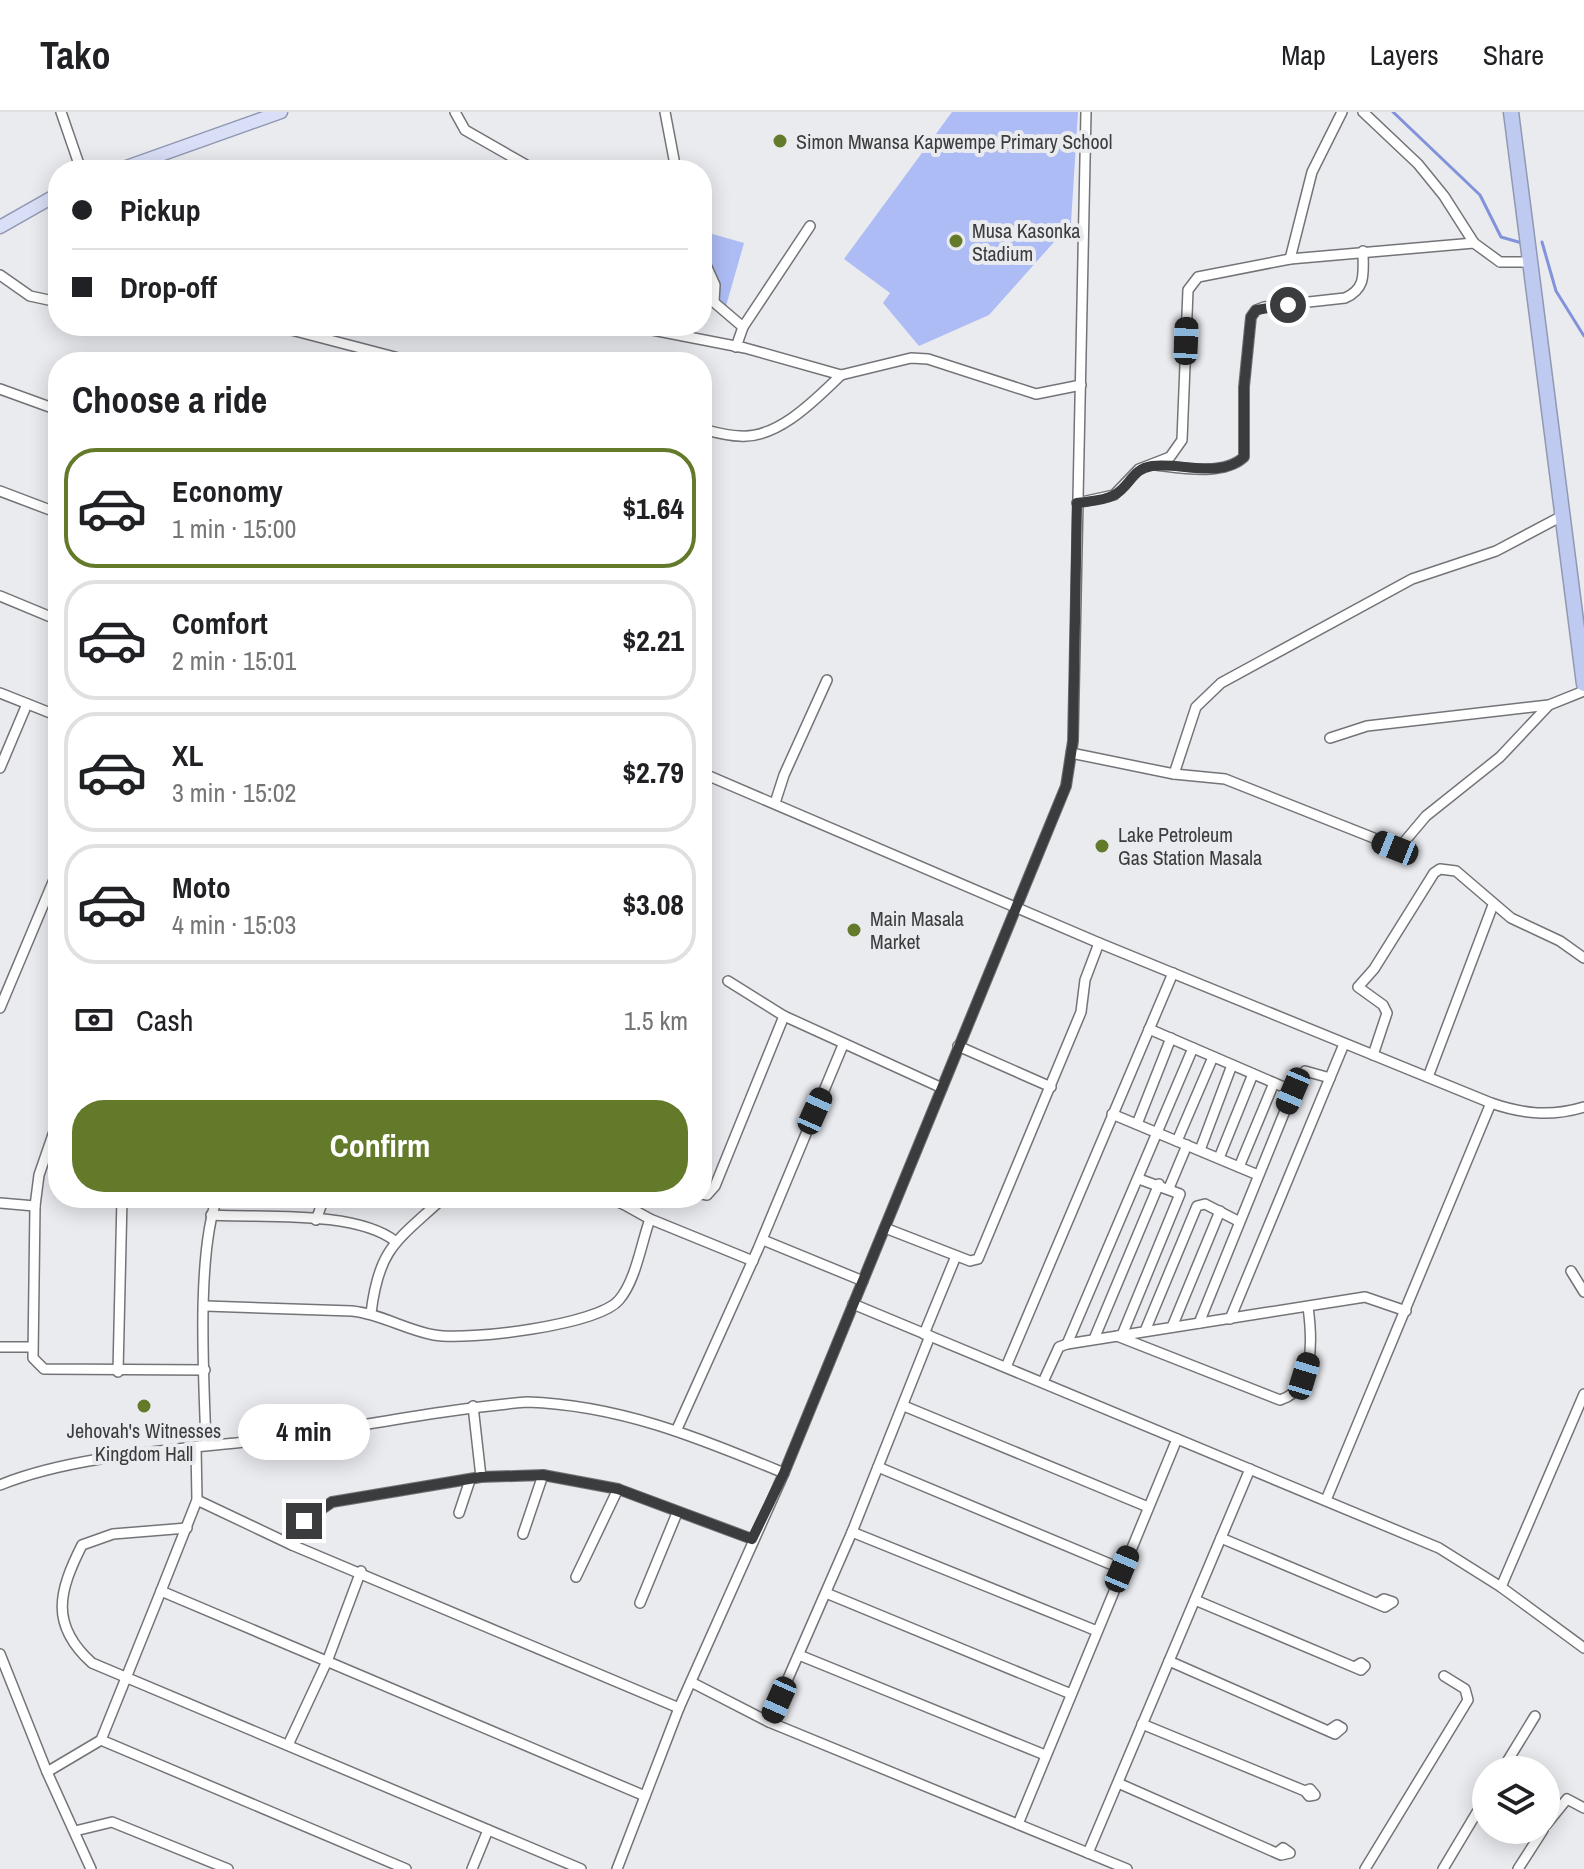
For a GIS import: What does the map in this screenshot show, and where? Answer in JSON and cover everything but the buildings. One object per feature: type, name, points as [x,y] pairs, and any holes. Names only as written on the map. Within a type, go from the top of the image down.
[{"type":"highway","points":[[1511,112],[1584,684]]},
{"type":"main road","points":[[146,160],[281,112]]},
{"type":"main road","points":[[0,227],[48,200]]},
{"type":"street","points":[[61,112],[78,160]]},
{"type":"street","points":[[455,112],[465,130],[518,160]]},
{"type":"street","points":[[665,112],[674,160]]},
{"type":"street","points":[[617,1869],[679,1708],[784,1473],[1066,786],[1071,753],[1086,112]]},
{"type":"street","points":[[1290,259],[1312,172],[1342,112]]},
{"type":"street","points":[[1363,112],[1418,164],[1444,196],[1474,243],[1500,262],[1528,262]]},
{"type":"street","points":[[736,347],[743,327],[810,226]]},
{"type":"street","points":[[1156,465],[1178,450],[1182,440],[1188,290],[1192,281],[1198,277],[1290,259],[1474,243]]},
{"type":"street","points":[[1077,503],[1114,495],[1139,469],[1156,465],[1206,468],[1239,462],[1244,457],[1244,387],[1251,317],[1256,310],[1264,307],[1355,293],[1363,282],[1363,251]]},
{"type":"street","points":[[0,275],[30,296],[48,300]]},
{"type":"street","points":[[712,278],[715,285],[714,301],[743,327]]},
{"type":"street","points":[[314,336],[376,352]]},
{"type":"street","points":[[682,336],[841,375],[911,358],[928,359],[1036,394],[1081,385]]},
{"type":"street","points":[[712,431],[740,437],[771,429],[813,401],[841,375]]},
{"type":"street","points":[[0,389],[48,406]]},
{"type":"street","points":[[0,491],[48,509]]},
{"type":"street","points":[[1174,774],[1196,707],[1221,683],[1412,579],[1496,551],[1562,516]]},
{"type":"street","points":[[0,596],[48,616]]},
{"type":"street","points":[[775,803],[784,775],[827,680]]},
{"type":"street","points":[[1330,738],[1367,726],[1549,705],[1584,691]]},
{"type":"street","points":[[0,693],[48,712]]},
{"type":"street","points":[[0,768],[27,704]]},
{"type":"street","points":[[1071,753],[1174,774],[1225,779],[1399,848],[1426,816],[1500,757],[1549,705]]},
{"type":"street","points":[[712,777],[1099,943],[1491,1103],[1529,1114],[1554,1114],[1584,1107]]},
{"type":"street","points":[[1373,1055],[1387,1013],[1358,987],[1374,969],[1434,873],[1440,869],[1456,871],[1493,905],[1584,958]]},
{"type":"street","points":[[0,1008],[48,894]]},
{"type":"street","points":[[1428,1077],[1493,905]]},
{"type":"street","points":[[885,1228],[974,1261],[980,1254],[1081,1012],[1085,980],[1099,943]]},
{"type":"street","points":[[1006,1367],[1173,973]]},
{"type":"street","points":[[728,981],[784,1016],[942,1088]]},
{"type":"street","points":[[712,1189],[784,1016]]},
{"type":"street","points":[[1149,1029],[1293,1091]]},
{"type":"street","points":[[1137,1124],[1171,1038]]},
{"type":"street","points":[[1230,1319],[1344,1044]]},
{"type":"street","points":[[677,1429],[763,1240],[843,1045]]},
{"type":"street","points":[[958,1046],[1051,1087]]},
{"type":"street","points":[[1067,1344],[1193,1048]]},
{"type":"street","points":[[1094,1339],[1164,1186],[1213,1057]]},
{"type":"street","points":[[1200,1150],[1232,1065]]},
{"type":"street","points":[[1199,1323],[1293,1091],[1305,1071],[1330,1078]]},
{"type":"street","points":[[1219,1158],[1253,1074]]},
{"type":"street","points":[[1239,1167],[1274,1083]]},
{"type":"street","points":[[1326,1500],[1491,1103]]},
{"type":"street","points":[[1112,1114],[1258,1175]]},
{"type":"street","points":[[48,1149],[39,1175],[35,1206],[33,1358],[44,1369],[118,1372],[205,1370]]},
{"type":"street","points":[[1119,1335],[1178,1200],[1179,1192],[1139,1179]]},
{"type":"street","points":[[0,1203],[35,1206]]},
{"type":"street","points":[[1145,1331],[1197,1206],[1205,1204],[1238,1221]]},
{"type":"street","points":[[118,1372],[122,1208]]},
{"type":"street","points":[[47,1772],[101,1740],[197,1500],[213,1208]]},
{"type":"street","points":[[316,1220],[320,1208]]},
{"type":"street","points":[[371,1313],[375,1278],[395,1241],[432,1208]]},
{"type":"street","points":[[634,1208],[650,1219],[753,1261]]},
{"type":"street","points":[[1172,1327],[1220,1211]]},
{"type":"street","points":[[211,1215],[316,1220],[375,1228],[395,1241]]},
{"type":"street","points":[[206,1306],[371,1313],[437,1335],[521,1330],[594,1315],[618,1302],[626,1289],[650,1219]]},
{"type":"street","points":[[763,1240],[863,1281]]},
{"type":"street","points":[[769,1722],[904,1406],[956,1256]]},
{"type":"street","points":[[1571,1271],[1584,1292]]},
{"type":"street","points":[[1043,1382],[1057,1351],[1067,1344],[1365,1297],[1406,1311]]},
{"type":"street","points":[[853,1304],[1439,1548],[1501,1587],[1584,1648]]},
{"type":"street","points":[[1119,1335],[1280,1400],[1296,1390],[1310,1357],[1312,1339],[1308,1307]]},
{"type":"street","points":[[0,1347],[32,1347]]},
{"type":"street","points":[[1501,1587],[1584,1394]]},
{"type":"street","points":[[0,1485],[62,1468],[201,1446],[285,1437],[473,1406],[527,1402],[566,1403],[630,1415],[677,1429],[784,1473]]},
{"type":"street","points":[[459,1513],[476,1478],[473,1406]]},
{"type":"street","points":[[904,1406],[1148,1507]]},
{"type":"street","points":[[1018,1824],[1177,1439]]},
{"type":"street","points":[[878,1467],[1122,1569]]},
{"type":"street","points":[[1088,1853],[1250,1469]]},
{"type":"street","points":[[292,1545],[304,1521],[332,1502],[476,1478],[543,1475],[618,1489],[752,1539]]},
{"type":"street","points":[[523,1534],[543,1475]]},
{"type":"street","points":[[576,1577],[618,1489]]},
{"type":"street","points":[[197,1500],[292,1545],[361,1571],[679,1708]]},
{"type":"street","points":[[640,1603],[677,1513]]},
{"type":"street","points":[[187,1528],[90,1539],[82,1545],[60,1597],[64,1623],[78,1651],[92,1663],[488,1830],[555,1864],[581,1869]]},
{"type":"street","points":[[852,1532],[1097,1631]]},
{"type":"street","points":[[1221,1538],[1379,1602]]},
{"type":"street","points":[[288,1745],[328,1659],[361,1571]]},
{"type":"street","points":[[161,1591],[328,1659],[645,1796]]},
{"type":"street","points":[[826,1593],[1071,1694]]},
{"type":"street","points":[[1195,1600],[1356,1666]]},
{"type":"street","points":[[0,1654],[47,1772],[91,1869]]},
{"type":"street","points":[[799,1655],[1045,1755]]},
{"type":"street","points":[[1169,1661],[1331,1729]]},
{"type":"street","points":[[1365,1869],[1468,1700],[1465,1689],[1444,1676]]},
{"type":"street","points":[[691,1682],[769,1722],[1127,1869]]},
{"type":"street","points":[[1511,1756],[1535,1716]]},
{"type":"street","points":[[1142,1724],[1305,1791]]},
{"type":"street","points":[[101,1740],[406,1869]]},
{"type":"street","points":[[1118,1783],[1278,1852]]},
{"type":"street","points":[[1560,1804],[1571,1800],[1584,1808]]},
{"type":"street","points":[[1443,1869],[1472,1820]]},
{"type":"street","points":[[75,1831],[112,1822],[228,1869]]},
{"type":"street","points":[[472,1869],[488,1830]]},
{"type":"street","points":[[1518,1869],[1534,1844]]},
{"type":"shaded area","name":"Musa Kasonka Stadium","points":[[952,112],[1078,112],[1071,223],[989,315],[919,346],[883,303],[890,293],[844,259]]},
{"type":"shaded area","points":[[712,234],[744,243],[726,306],[712,302]]},
{"type":"waterway","points":[[1393,112],[1480,195],[1501,237],[1522,243]]},
{"type":"waterway","points":[[1542,242],[1556,291],[1584,336]]},
{"type":"place","name":"Simon Mwansa Kapwempe Primary School","points":[[780,141]]},
{"type":"place","name":"Musa Kasonka Stadium","points":[[956,241]]},
{"type":"place","name":"Lake Petroleum Gas Station Masala","points":[[1102,846]]},
{"type":"place","name":"Main Masala Market","points":[[854,930]]},
{"type":"place","name":"Jehovah's Witnesses Kingdom Hall","points":[[144,1406]]},
{"type":"route","points":[[304,1521],[332,1502],[481,1477],[543,1475],[618,1489],[752,1539],[784,1473],[1066,786],[1073,741],[1077,503],[1114,495],[1139,469],[1156,465],[1206,468],[1239,462],[1244,457],[1244,387],[1247,330],[1251,317],[1256,310],[1264,307],[1288,305]]}]
